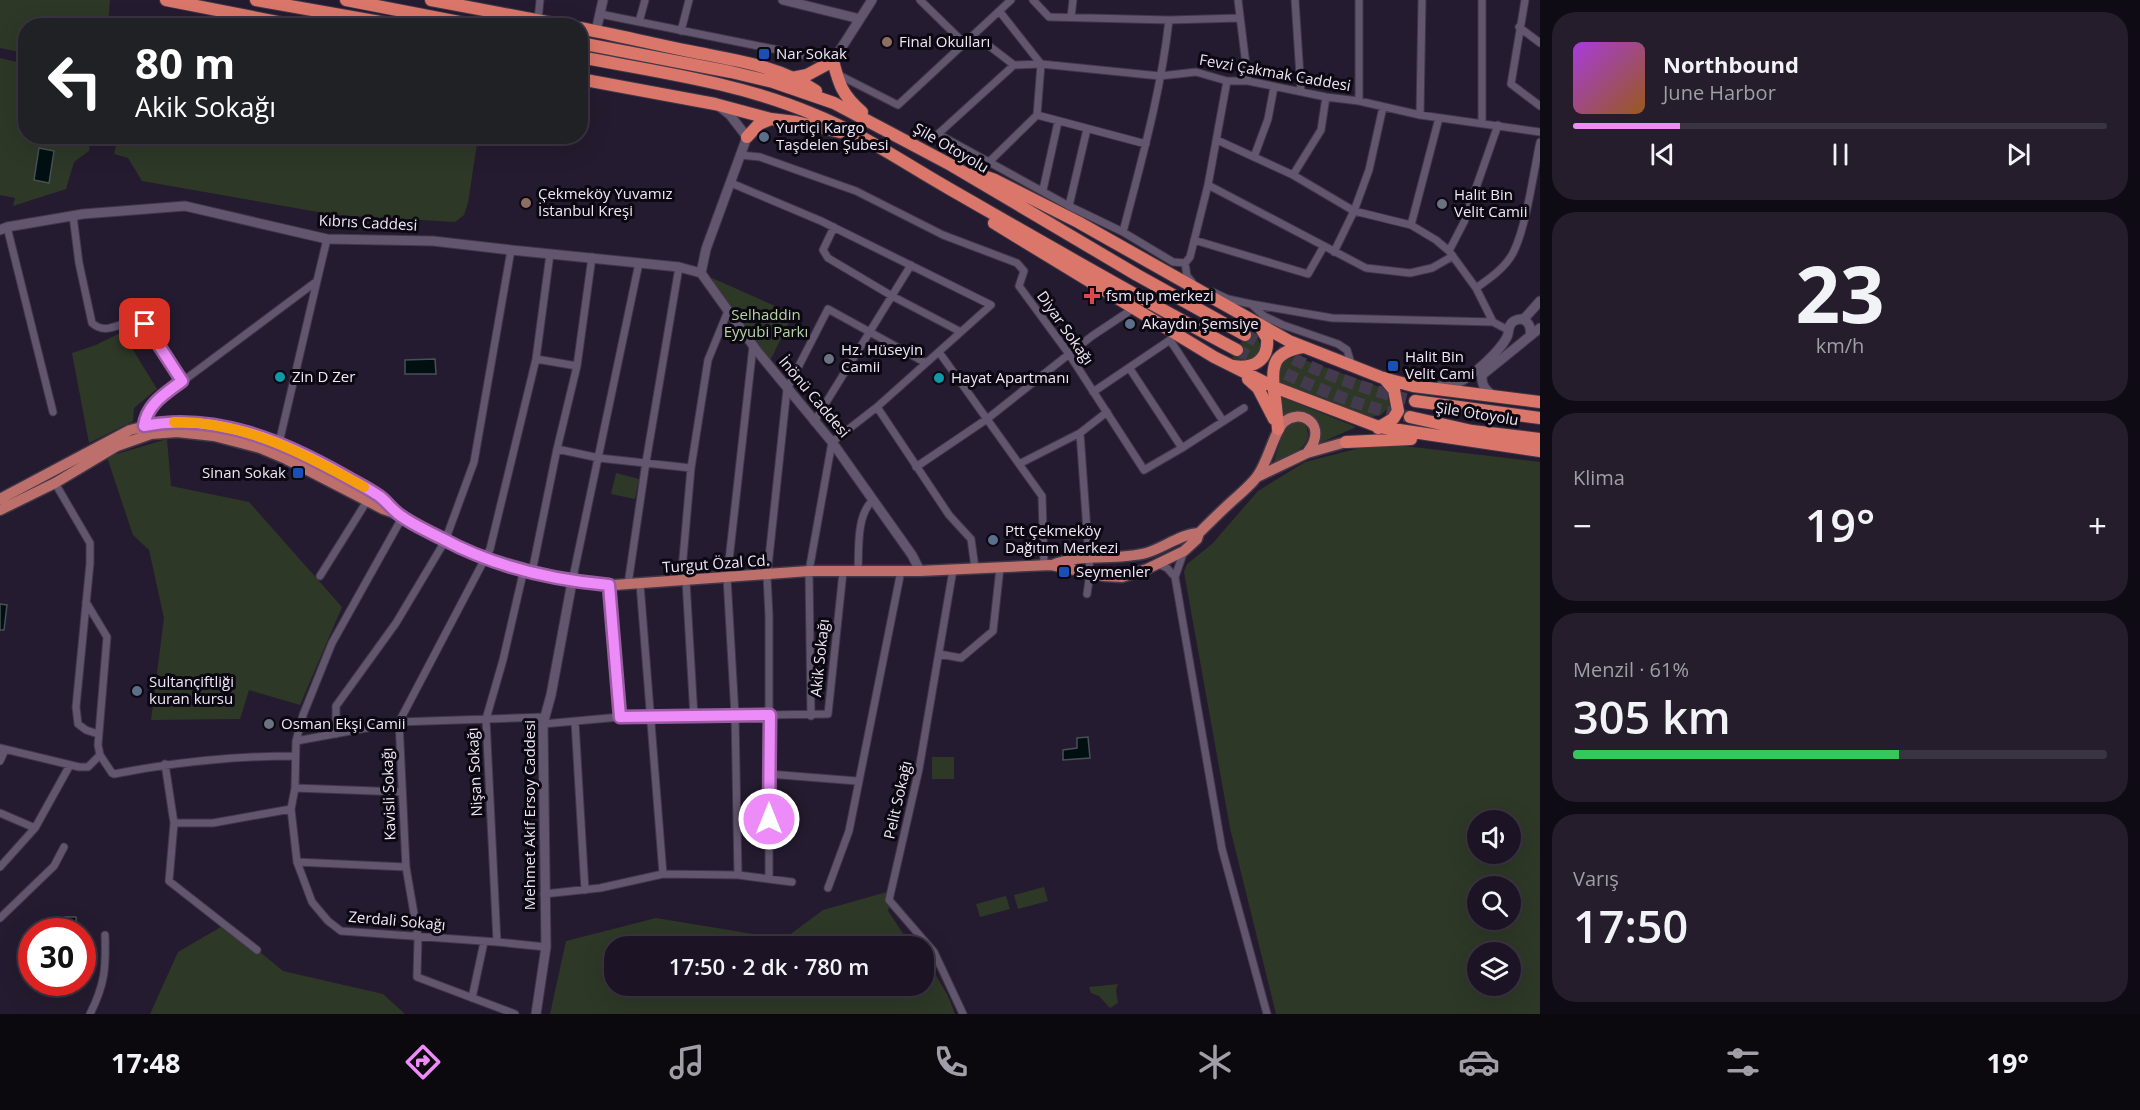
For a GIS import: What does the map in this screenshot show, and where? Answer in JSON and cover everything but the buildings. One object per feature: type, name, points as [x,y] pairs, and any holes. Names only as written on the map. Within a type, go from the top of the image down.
[{"type":"highway","points":[[166,0],[257,18]]},
{"type":"highway","points":[[256,0],[358,18]]},
{"type":"highway","points":[[346,0],[439,18]]},
{"type":"highway","points":[[431,0],[527,18]]},
{"type":"highway","points":[[588,30],[736,59],[793,78],[834,103]]},
{"type":"highway","name":"Şile Otoyolu","points":[[588,45],[731,72],[773,82],[834,103],[951,165],[1137,275],[1245,335]]},
{"type":"highway","points":[[588,59],[680,76],[769,97],[815,114],[867,140],[937,182],[1237,350]]},
{"type":"highway","points":[[773,82],[807,75],[833,61],[843,93],[850,102],[879,126]]},
{"type":"highway","points":[[588,81],[715,104],[867,140]]},
{"type":"highway","points":[[747,137],[759,124],[771,119]]},
{"type":"highway","points":[[951,165],[995,180],[1078,222],[1304,347],[1383,378],[1413,386],[1540,402]]},
{"type":"highway","points":[[937,182],[1039,252],[1240,372],[1379,427],[1540,451]]},
{"type":"highway","points":[[1224,363],[1248,367],[1262,360],[1267,348],[1267,338],[1257,322]]},
{"type":"highway","points":[[1278,429],[1272,372],[1279,357],[1291,350],[1304,347]]},
{"type":"highway","points":[[1240,372],[1258,388],[1278,429]]},
{"type":"highway","points":[[1346,442],[1393,419],[1398,411],[1394,390],[1383,378]]},
{"type":"highway","name":"Şile Otoyolu","points":[[1415,401],[1540,418]]},
{"type":"highway","name":"Şile Otoyolu","points":[[1410,417],[1472,431],[1540,439]]},
{"type":"highway","points":[[1346,442],[1451,439]]},
{"type":"main road","points":[[1257,477],[1268,460],[1278,429],[1290,418],[1298,416],[1307,418],[1313,425],[1316,433],[1314,442],[1307,453]]},
{"type":"main road","points":[[0,510],[114,438],[144,431],[167,422],[196,423],[238,429],[279,443],[318,461],[380,496],[400,515]]},
{"type":"main road","points":[[144,431],[214,436],[236,441],[286,459],[383,509],[400,515]]},
{"type":"main road","points":[[1257,477],[1307,453],[1346,442]]},
{"type":"main road","name":"Turgut Özal Cd.","points":[[1048,565],[1122,577],[1158,564],[1184,551],[1197,539],[1199,533],[1257,477]]},
{"type":"main road","points":[[0,499],[53,478]]},
{"type":"main road","name":"Turgut Özal Cd.","points":[[400,515],[445,540],[486,558],[572,582],[609,585],[766,576],[809,571],[901,572],[1048,565],[1089,558],[1146,553],[1190,534],[1199,533]]},
{"type":"street","points":[[538,0],[538,18]]},
{"type":"street","points":[[596,31],[603,0]]},
{"type":"street","points":[[639,22],[645,0]]},
{"type":"street","points":[[681,31],[689,0]]},
{"type":"street","points":[[783,0],[860,19]]},
{"type":"street","points":[[600,14],[833,61],[872,0]]},
{"type":"street","points":[[920,0],[965,44]]},
{"type":"street","points":[[836,74],[898,105],[1011,0]]},
{"type":"street","points":[[1033,0],[1049,17],[1169,20],[1240,18]]},
{"type":"street","points":[[1071,17],[1073,0]]},
{"type":"street","points":[[1238,0],[1248,81]]},
{"type":"street","points":[[1295,0],[1301,91]]},
{"type":"street","points":[[1359,0],[1359,101]]},
{"type":"street","points":[[1420,115],[1422,0]]},
{"type":"street","points":[[1482,0],[1482,123]]},
{"type":"street","points":[[1525,0],[1511,84],[1540,106]]},
{"type":"street","points":[[989,162],[1036,115],[1041,64],[1000,12]]},
{"type":"street","points":[[1123,232],[1146,144],[1169,20]]},
{"type":"street","points":[[1519,27],[1540,43]]},
{"type":"street","points":[[965,44],[984,42],[1014,65],[938,134],[1069,206],[1123,232],[1173,262],[1188,260]]},
{"type":"street","name":"Fevzi Çakmak Caddesi","points":[[1014,65],[1041,64],[1160,76],[1196,72],[1227,81],[1248,81],[1326,97],[1359,101],[1420,115],[1540,132]]},
{"type":"street","points":[[1227,81],[1208,185],[1188,260],[1187,276],[1191,282],[1228,299],[1332,318],[1493,322]]},
{"type":"street","points":[[1254,157],[1268,119],[1274,87]]},
{"type":"street","points":[[1293,175],[1321,130],[1326,97]]},
{"type":"street","points":[[701,273],[706,249],[747,137],[730,115],[715,104]]},
{"type":"street","points":[[1334,252],[1354,211],[1369,170],[1383,107]]},
{"type":"street","points":[[1036,115],[1146,144]]},
{"type":"street","points":[[1411,225],[1439,118]]},
{"type":"street","points":[[1043,190],[1058,122]]},
{"type":"street","points":[[1208,185],[1366,268],[1410,273],[1432,268],[1451,254],[1498,125]]},
{"type":"street","points":[[1069,206],[1087,129]]},
{"type":"street","points":[[1216,140],[1293,175],[1354,211],[1411,225],[1436,240],[1451,254],[1476,288],[1493,322],[1508,332],[1514,340],[1521,342]]},
{"type":"street","points":[[1476,288],[1496,273],[1513,254],[1524,218],[1540,142]]},
{"type":"street","name":"Diyar Sokağı","points":[[740,155],[760,157],[856,191],[943,235],[1017,263],[1024,271],[1018,286],[1069,354],[1144,470],[1244,408]]},
{"type":"street","points":[[731,183],[834,227],[991,305],[877,407],[832,442],[809,571],[811,716]]},
{"type":"street","name":"Kıbrıs Caddesi","points":[[4,229],[73,216],[185,206],[327,239],[433,241],[679,267],[701,273]]},
{"type":"street","points":[[73,216],[79,263],[92,322],[106,329],[141,318],[182,381]]},
{"type":"street","points":[[834,227],[823,250],[826,255],[892,296],[961,332]]},
{"type":"street","points":[[4,229],[53,412]]},
{"type":"street","points":[[279,443],[327,239]]},
{"type":"street","points":[[1194,240],[1308,274],[1324,246]]},
{"type":"street","points":[[336,734],[336,706],[396,623],[445,540],[474,462],[511,250]]},
{"type":"street","points":[[399,722],[490,549],[536,359],[550,254]]},
{"type":"street","name":"Nişan Sokağı","points":[[497,942],[486,719],[528,571],[577,366],[592,258]]},
{"type":"street","points":[[572,582],[639,263]]},
{"type":"street","points":[[814,422],[911,265]]},
{"type":"street","points":[[628,584],[679,267]]},
{"type":"street","name":"İnönü Caddesi","points":[[701,273],[753,346],[832,442],[912,555],[920,571]]},
{"type":"street","points":[[144,431],[145,413],[155,402],[317,281]]},
{"type":"street","points":[[1432,388],[1460,382],[1488,360],[1513,321],[1523,320],[1540,301]]},
{"type":"street","points":[[1251,304],[1264,316],[1338,344],[1347,350],[1352,366]]},
{"type":"street","points":[[769,878],[770,715],[769,616],[766,576],[787,389],[828,309],[926,363]]},
{"type":"street","points":[[694,717],[684,581],[691,468],[708,360],[728,311]]},
{"type":"street","points":[[916,467],[987,419],[1069,354],[1128,312]]},
{"type":"street","points":[[1523,320],[1531,327],[1530,335]]},
{"type":"street","points":[[1494,397],[1486,390],[1482,382],[1482,375],[1540,328]]},
{"type":"street","points":[[1094,392],[1170,340],[1223,421]]},
{"type":"street","points":[[738,875],[735,715],[727,578],[753,346]]},
{"type":"street","points":[[939,352],[1042,496],[1048,565]]},
{"type":"street","points":[[536,359],[577,366]]},
{"type":"street","points":[[1130,369],[1182,448]]},
{"type":"street","points":[[877,407],[949,515],[971,539],[975,568]]},
{"type":"street","points":[[1019,464],[1080,433],[1107,412]]},
{"type":"street","points":[[1080,433],[1090,573],[1087,594]]},
{"type":"street","points":[[557,449],[599,458],[691,468]]},
{"type":"street","points":[[53,478],[90,543],[76,707],[78,724],[98,734]]},
{"type":"street","points":[[858,571],[861,526],[867,505],[873,500]]},
{"type":"street","points":[[320,576],[367,501]]},
{"type":"street","name":"Zerdali Sokağı","points":[[400,515],[332,643],[303,715],[296,741],[295,788],[291,809],[297,862],[312,902],[328,921],[341,931],[546,947]]},
{"type":"street","points":[[1184,551],[1180,557],[1175,577],[1222,849],[1267,1014]]},
{"type":"street","points":[[1158,564],[1167,568],[1175,577]]},
{"type":"street","points":[[939,654],[961,658],[993,631],[1000,568]]},
{"type":"street","name":"Pelit Sokağı","points":[[953,570],[919,769],[889,900],[934,952],[963,1014]]},
{"type":"street","name":"Akik Sokağı","points":[[296,741],[399,722],[486,719],[575,722],[620,717],[828,714],[843,572]]},
{"type":"street","points":[[828,888],[849,831],[857,781],[901,572]]},
{"type":"street","name":"Mehmet Akif Ersoy Caddesi","points":[[536,1014],[546,947],[544,720],[551,696],[572,582]]},
{"type":"street","points":[[640,584],[663,874]]},
{"type":"street","points":[[609,585],[620,717]]},
{"type":"street","points":[[86,602],[107,637],[98,734],[100,755],[114,774],[165,764],[231,757],[295,756]]},
{"type":"street","name":"Kavisli Sokağı","points":[[399,722],[406,867],[418,937],[417,977],[472,998]]},
{"type":"street","points":[[575,722],[585,890]]},
{"type":"street","points":[[0,761],[2,749],[88,767],[100,755]]},
{"type":"street","points":[[165,764],[174,823],[169,881],[257,950]]},
{"type":"street","points":[[0,867],[35,828],[70,765]]},
{"type":"street","points":[[769,774],[857,781]]},
{"type":"street","points":[[295,788],[402,792]]},
{"type":"street","points":[[174,823],[213,823],[291,809]]},
{"type":"street","points":[[0,813],[35,828]]},
{"type":"street","points":[[0,918],[54,866],[64,847]]},
{"type":"street","points":[[297,862],[406,867]]},
{"type":"street","points":[[544,894],[585,890],[663,874],[738,875],[792,882]]},
{"type":"street","points":[[90,1014],[100,994],[106,968],[105,935]]},
{"type":"street","points":[[484,942],[472,998],[514,1014]]},
{"type":"green space","points":[[0,0],[110,0],[109,18],[18,18],[18,52],[0,48]]},
{"type":"green space","points":[[0,58],[18,62],[18,144],[90,144],[89,151],[74,162],[66,189],[13,206],[15,198],[0,195]]},
{"type":"green space","points":[[116,144],[477,144],[468,203],[464,215],[455,222],[335,215],[142,181],[128,158],[114,154]]},
{"type":"green space","name":"Selhaddin Eyyubi Parkı","points":[[712,278],[793,314],[770,361],[714,286]]},
{"type":"green space","points":[[1249,329],[1256,335],[1261,346],[1259,351],[1250,360],[1242,361],[1232,358]]},
{"type":"green space","points":[[122,332],[157,389],[134,408],[133,421],[89,443],[72,353],[96,345]]},
{"type":"green space","points":[[1296,357],[1380,387],[1388,396],[1390,406],[1381,415],[1372,417],[1281,386],[1278,379],[1280,364],[1285,359]]},
{"type":"green space","points":[[1279,396],[1356,427],[1320,443],[1321,434],[1316,419],[1305,412],[1298,411],[1282,417]]},
{"type":"green space","points":[[1294,421],[1303,422],[1308,437],[1301,448],[1273,464],[1285,427]]},
{"type":"green space","points":[[167,439],[171,486],[249,502],[342,607],[300,705],[249,690],[240,719],[151,720],[164,618],[149,550],[133,535],[107,457]]},
{"type":"green space","points":[[1379,443],[1540,462],[1540,1014],[1276,1014],[1230,828],[1184,572],[1187,564],[1212,544],[1258,491],[1305,462]]},
{"type":"green space","points":[[616,473],[639,479],[635,499],[611,494]]},
{"type":"green space","points":[[932,757],[954,757],[954,779],[932,779]]},
{"type":"green space","points":[[1044,887],[1048,901],[1018,909],[1014,895]]},
{"type":"green space","points":[[894,890],[888,911],[905,936],[788,936],[823,910]]},
{"type":"green space","points":[[1006,896],[1010,909],[980,917],[976,904]]},
{"type":"green space","points":[[656,918],[766,936],[604,936],[604,996],[934,996],[934,972],[948,996],[955,1014],[550,1014],[566,941]]},
{"type":"green space","points":[[226,924],[283,971],[383,994],[405,1014],[150,1014],[178,952]]},
{"type":"green space","points":[[1118,984],[1116,990],[1118,1003],[1110,1008],[1099,996],[1091,993],[1089,987]]},
{"type":"shaded area","points":[[39,148],[54,151],[49,183],[34,180]]},
{"type":"shaded area","points":[[435,359],[436,374],[405,374],[405,360]]},
{"type":"shaded area","points":[[0,604],[7,605],[4,630],[0,630]]},
{"type":"shaded area","points":[[1088,737],[1090,758],[1063,760],[1063,750],[1077,748],[1077,738]]},
{"type":"tunnel","points":[[1245,335],[1348,382],[1415,401]]},
{"type":"tunnel","points":[[1237,350],[1321,390],[1364,405],[1410,417]]},
{"type":"slow traffic","points":[[174,422],[216,425],[263,437],[292,448],[364,487]]},
{"type":"place","name":"Final Okulları","points":[[887,42]]},
{"type":"place","name":"Nar Sokak","points":[[764,54]]},
{"type":"place","name":"Yurtiçi Kargo Taşdelen Şubesi","points":[[764,137]]},
{"type":"place","name":"Çekmeköy Yuvamız İstanbul Kreşi","points":[[526,203]]},
{"type":"place","name":"Halit Bin Velit Camii","points":[[1442,204]]},
{"type":"place","name":"fsm tıp merkezi","points":[[1092,296]]},
{"type":"place","name":"Akaydın Şemsiye","points":[[1130,324]]},
{"type":"place","name":"Hz. Hüseyin Camii","points":[[829,359]]},
{"type":"place","name":"Halit Bin Velit Cami","points":[[1393,366]]},
{"type":"place","name":"Zin D Zer","points":[[280,377]]},
{"type":"place","name":"Hayat Apartmanı","points":[[939,378]]},
{"type":"place","name":"Sinan Sokak","points":[[298,473]]},
{"type":"place","name":"Ptt Çekmeköy Dağıtım Merkezi","points":[[993,540]]},
{"type":"place","name":"Seymenler","points":[[1064,572]]},
{"type":"place","name":"Sultançiftliği kuran kursu","points":[[137,691]]},
{"type":"place","name":"Osman Ekşi Camii","points":[[269,724]]},
{"type":"route","points":[[145,324],[182,381],[145,413],[144,426],[158,423],[196,423],[238,429],[263,437],[318,461],[380,496],[397,513],[445,540],[486,558],[572,582],[609,585],[620,717],[770,715],[769,819]]}]
